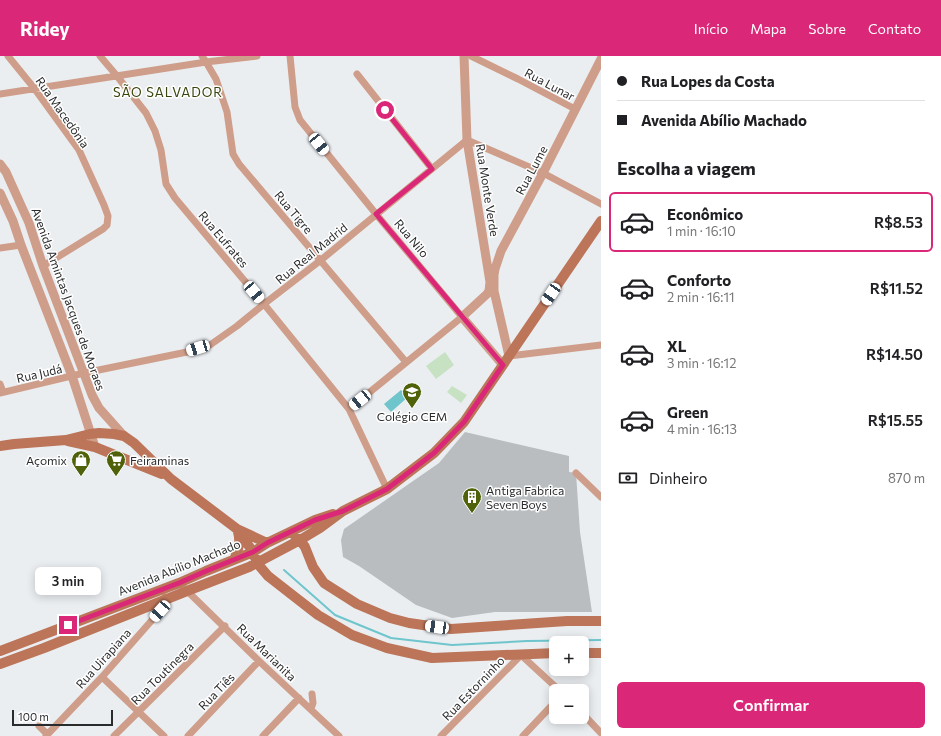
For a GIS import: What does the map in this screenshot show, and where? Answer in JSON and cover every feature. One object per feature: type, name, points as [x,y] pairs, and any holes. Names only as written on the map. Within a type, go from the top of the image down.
[{"type":"main road","name":"Avenida Abílio Machado","points":[[0,664],[44,648],[164,594],[179,583],[253,552],[285,534],[315,520],[343,511],[387,489],[434,453],[464,422],[601,221]]},
{"type":"main road","points":[[0,446],[66,440],[90,434],[107,433],[124,436],[134,443],[170,477],[237,529],[267,543]]},
{"type":"main road","points":[[66,440],[95,448],[170,477]]},
{"type":"main road","points":[[120,457],[127,455],[130,452],[134,443]]},
{"type":"main road","name":"Avenida Abílio Machado","points":[[0,650],[164,594],[187,591],[253,565],[320,528],[343,511]]},
{"type":"main road","points":[[237,529],[253,552],[253,565],[318,615],[352,635],[387,648],[432,658],[549,653]]},
{"type":"main road","points":[[234,560],[240,542],[237,529]]},
{"type":"main road","points":[[285,534],[292,534],[300,540],[305,547],[313,567],[324,583],[357,604],[390,618],[409,623],[450,629],[559,622],[601,621]]},
{"type":"main road","points":[[589,653],[601,653]]},
{"type":"street","name":"Rua Macedônia","points":[[8,56],[34,88],[79,150],[108,216],[107,225],[103,229],[43,266]]},
{"type":"street","name":"Rua Eufrates","points":[[100,56],[146,113],[161,150],[166,184],[175,198],[264,304],[349,409],[387,489]]},
{"type":"street","points":[[0,94],[117,76],[204,59],[257,56]]},
{"type":"street","name":"Rua Nilo","points":[[290,56],[295,107],[300,120],[376,214],[503,365]]},
{"type":"street","name":"Rua Monte Verde","points":[[462,317],[487,294],[489,291],[490,282],[468,140],[464,56]]},
{"type":"street","name":"Rua Lunar","points":[[471,56],[575,109]]},
{"type":"street","name":"Rua Lume","points":[[509,356],[494,286],[494,274],[500,251],[543,173],[601,58]]},
{"type":"street","name":"Rua Tigre","points":[[204,59],[216,79],[228,112],[233,154],[239,164],[406,362]]},
{"type":"street","points":[[357,74],[432,169]]},
{"type":"street","points":[[468,140],[543,173],[601,204]]},
{"type":"street","name":"Rua Real Madrid","points":[[84,373],[187,352],[210,345],[237,326],[321,260],[468,140]]},
{"type":"street","name":"Avenida Amintas Jacques de Moraes","points":[[0,164],[6,172],[29,223],[43,266],[92,395],[99,408],[124,436]]},
{"type":"street","name":"Avenida Amintas Jacques de Moraes","points":[[0,193],[13,220],[21,245],[72,376],[95,448]]},
{"type":"street","points":[[0,248],[28,245],[31,247],[36,259],[43,266]]},
{"type":"street","points":[[349,409],[462,317]]},
{"type":"street","points":[[509,356],[601,345]]},
{"type":"street","name":"Rua Judá","points":[[2,393],[84,373]]},
{"type":"street","points":[[0,384],[2,393]]},
{"type":"street","points":[[576,473],[601,497]]},
{"type":"street","name":"Rua Marianita","points":[[179,583],[340,736]]},
{"type":"street","name":"Rua Uirapiana","points":[[47,735],[102,677],[160,611],[164,605],[164,594]]},
{"type":"street","name":"Rua Toutinegra","points":[[114,736],[225,626]]},
{"type":"street","points":[[521,654],[553,684]]},
{"type":"street","name":"Rua Estorninho","points":[[441,736],[521,654]]},
{"type":"street","name":"Rua Tiês","points":[[188,736],[260,661]]},
{"type":"street","points":[[102,677],[164,736]]},
{"type":"street","points":[[311,709],[313,703],[312,694]]},
{"type":"street","points":[[265,735],[299,698]]},
{"type":"street","points":[[523,736],[549,708]]},
{"type":"street","points":[[589,720],[601,733]]},
{"type":"street","points":[[39,726],[47,735]]},
{"type":"green space","points":[[445,352],[454,365],[436,379],[426,366]]},
{"type":"green space","points":[[452,386],[467,395],[461,403],[447,392]]},
{"type":"water","points":[[401,390],[408,397],[391,412],[384,404]]},
{"type":"building","name":"Antiga Fabrica Seven Boys","points":[[465,432],[569,456],[569,472],[576,473],[580,532],[592,612],[495,612],[452,618],[416,605],[359,566],[343,557],[341,540],[344,529],[439,463]]},
{"type":"waterway","points":[[284,570],[335,615],[391,638],[452,645],[527,641],[601,640]]},
{"type":"place","name":"Colégio CEM","points":[[412,409]]},
{"type":"place","name":"Açomix","points":[[81,477]]},
{"type":"place","name":"Feiraminas","points":[[116,477]]},
{"type":"place","name":"Antiga Fabrica Seven Boys","points":[[472,514]]},
{"type":"district","name":"SÃO SALVADOR","points":[[168,92]]},
{"type":"route","points":[[68,625],[179,583],[253,552],[267,543],[315,520],[343,511],[387,489],[434,453],[464,422],[503,365],[376,214],[432,169],[385,110]]}]
